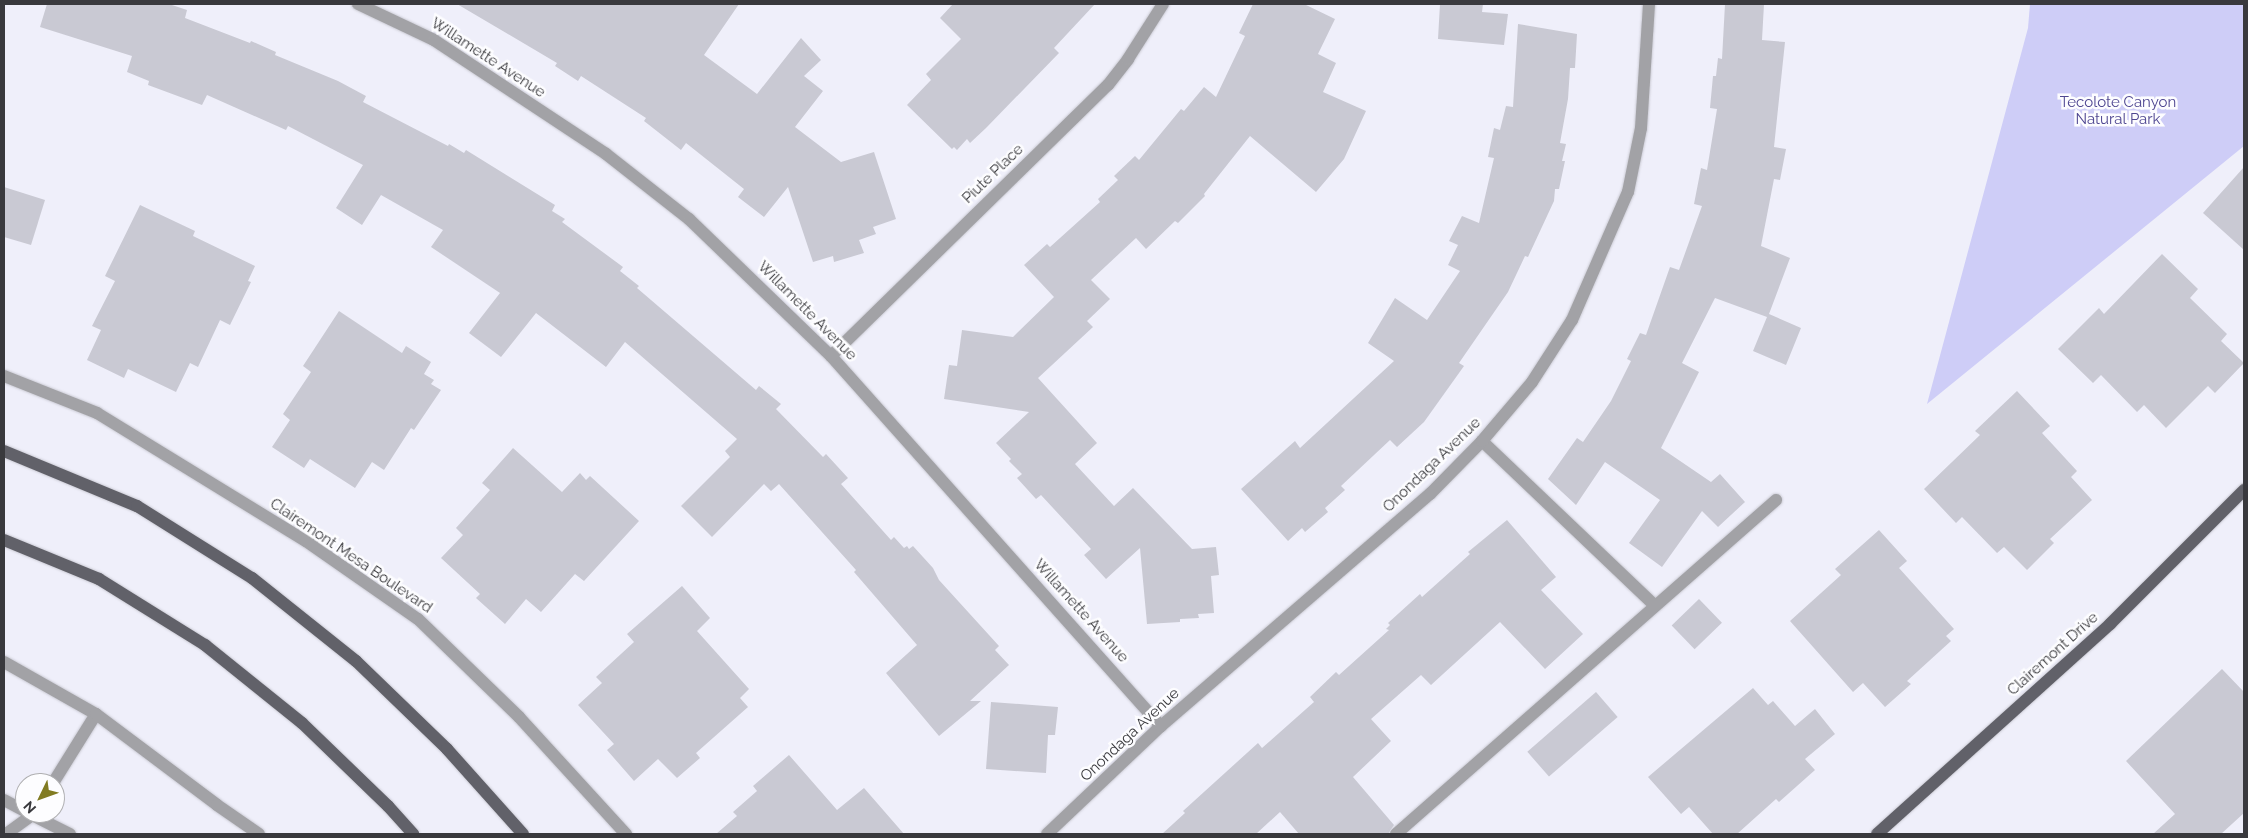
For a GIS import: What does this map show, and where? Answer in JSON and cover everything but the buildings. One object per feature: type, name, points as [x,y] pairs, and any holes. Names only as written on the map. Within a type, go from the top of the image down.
[{"type":"main road","points":[[4,450],[137,506],[252,578],[356,662],[448,749],[523,834]]},
{"type":"main road","name":"Clairemont Drive","points":[[1877,834],[2110,624],[2244,490]]},
{"type":"main road","points":[[4,540],[99,580],[205,646],[302,723],[388,806],[413,834]]},
{"type":"street","name":"Willamette Avenue","points":[[358,4],[434,40],[606,154],[690,219],[831,356],[1161,726]]},
{"type":"street","name":"Piute Place","points":[[831,356],[1108,85],[1128,59],[1163,4]]},
{"type":"street","name":"Onondaga Avenue","points":[[1047,834],[1161,726],[1430,494],[1482,441],[1532,382],[1572,320],[1628,192],[1641,128],[1649,4]]},
{"type":"street","name":"Clairemont Mesa Boulevard","points":[[4,376],[97,413],[306,541],[418,619],[519,717],[626,834]]},
{"type":"street","points":[[1482,441],[1654,605]]},
{"type":"street","points":[[1396,834],[1654,605],[1776,500]]},
{"type":"street","points":[[4,662],[96,714],[217,806],[259,834]]},
{"type":"street","points":[[59,773],[96,714]]},
{"type":"street","points":[[6,834],[19,823]]},
{"type":"street","points":[[49,823],[70,834]]},
{"type":"green space","name":"Tecolote Canyon Natural Park","points":[[2030,4],[2244,4],[2244,146],[1927,404],[2028,28]]}]
